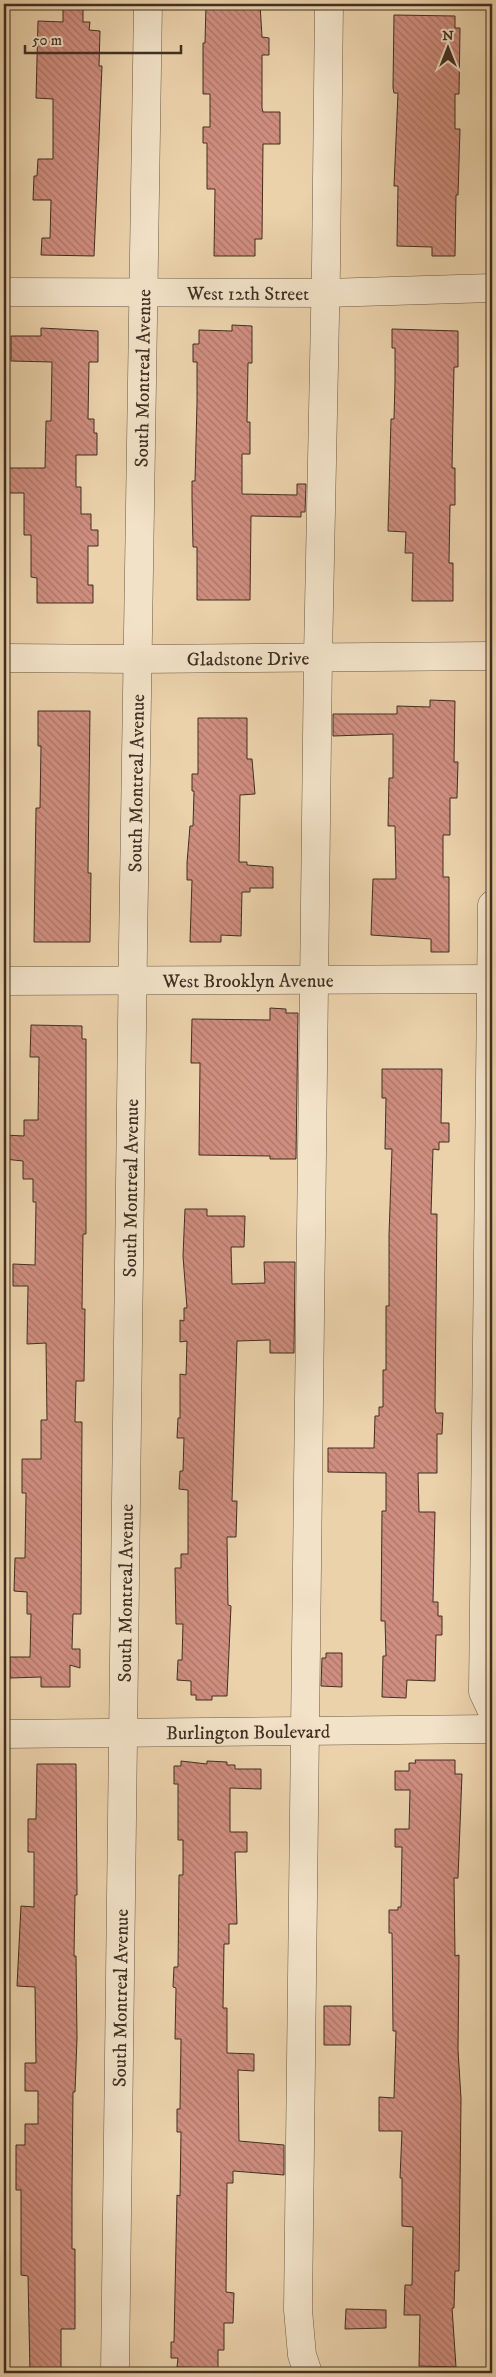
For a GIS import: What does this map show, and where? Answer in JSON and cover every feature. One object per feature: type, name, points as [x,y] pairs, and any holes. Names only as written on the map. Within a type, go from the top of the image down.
[{"type":"street","name":"South Montreal Avenue","points":[[115,2373],[148,4]]},
{"type":"street","points":[[308,2373],[302,2355],[298,2310],[318,656],[326,293],[329,4]]},
{"type":"street","name":"West 12th Street","points":[[4,292],[144,294],[326,293],[492,288]]},
{"type":"street","name":"Gladstone Drive","points":[[4,658],[138,660],[318,656],[492,656]]},
{"type":"street","points":[[492,905],[483,1692],[492,1711]]},
{"type":"street","name":"West Brooklyn Avenue","points":[[4,981],[492,979]]},
{"type":"street","name":"Burlington Boulevard","points":[[4,1734],[492,1728]]},
{"type":"building","points":[[63,4],[83,4],[83,22],[90,22],[89,30],[100,31],[99,66],[102,66],[94,256],[41,255],[42,238],[50,238],[51,200],[33,200],[34,176],[37,176],[38,159],[53,159],[53,99],[36,98],[38,21],[63,22]]},
{"type":"building","points":[[206,4],[260,4],[262,37],[269,38],[269,55],[262,55],[262,108],[263,112],[280,112],[280,144],[263,144],[262,239],[255,239],[255,256],[214,256],[215,189],[207,189],[207,143],[203,143],[203,127],[210,127],[210,94],[203,94],[203,43],[205,43]]},
{"type":"building","points":[[394,15],[455,16],[455,28],[460,28],[459,94],[455,94],[455,129],[460,129],[455,256],[432,256],[432,247],[397,246],[398,186],[394,186],[398,93],[394,93],[393,88]]},
{"type":"building","points":[[232,325],[252,326],[252,363],[248,363],[247,422],[250,422],[250,454],[242,454],[242,494],[297,495],[297,484],[306,484],[305,512],[301,512],[301,517],[251,516],[250,600],[197,600],[197,547],[193,547],[192,481],[195,481],[197,362],[193,362],[193,344],[199,344],[199,330],[232,331]]},
{"type":"building","points":[[41,328],[98,331],[98,362],[89,362],[88,419],[94,419],[94,433],[97,433],[97,455],[76,455],[76,487],[81,487],[81,514],[91,514],[91,530],[98,530],[98,546],[88,546],[88,585],[93,585],[93,603],[37,603],[37,578],[31,577],[31,535],[24,535],[24,493],[4,493],[4,468],[45,468],[46,421],[51,421],[52,362],[11,361],[11,336],[41,336]]},
{"type":"building","points":[[392,329],[458,331],[458,367],[454,367],[452,468],[455,468],[455,505],[450,505],[449,563],[453,563],[453,601],[412,601],[413,553],[405,553],[406,532],[388,531],[391,419],[394,419],[395,382],[395,348],[392,348]]},
{"type":"building","points":[[430,700],[455,701],[454,762],[458,762],[457,798],[450,798],[450,835],[443,835],[443,877],[449,877],[449,952],[431,952],[431,939],[371,935],[373,879],[396,879],[395,826],[388,826],[389,778],[393,778],[393,734],[333,736],[333,714],[397,714],[397,706],[430,707]]},
{"type":"building","points":[[38,711],[90,711],[88,873],[91,873],[90,942],[34,942],[36,808],[40,808],[41,746],[38,746]]},
{"type":"building","points":[[198,718],[247,718],[247,759],[252,759],[255,794],[240,795],[239,862],[247,862],[247,865],[273,867],[273,888],[250,888],[250,892],[242,892],[241,936],[221,935],[221,942],[190,942],[192,880],[187,880],[187,863],[190,826],[193,826],[194,791],[192,791],[192,774],[198,774]]},
{"type":"building","points":[[270,1008],[286,1009],[286,1013],[298,1013],[296,1159],[270,1159],[270,1156],[199,1155],[200,1063],[191,1063],[192,1019],[270,1020]]},
{"type":"building","points":[[31,1025],[82,1026],[82,1039],[86,1039],[86,1234],[83,1234],[82,1309],[85,1309],[84,1381],[76,1381],[75,1422],[82,1422],[81,1614],[73,1614],[72,1649],[80,1649],[80,1668],[70,1665],[70,1687],[41,1687],[41,1677],[10,1678],[10,1657],[30,1657],[31,1614],[27,1614],[27,1592],[14,1591],[15,1558],[25,1558],[26,1493],[22,1493],[22,1459],[41,1459],[41,1420],[47,1420],[46,1343],[27,1344],[28,1286],[13,1286],[13,1264],[35,1265],[36,1202],[33,1202],[33,1179],[23,1179],[23,1161],[4,1159],[4,1135],[24,1136],[24,1120],[38,1120],[39,1057],[30,1057]]},
{"type":"building","points":[[382,1069],[442,1069],[441,1123],[449,1123],[449,1142],[439,1142],[439,1150],[433,1149],[431,1214],[437,1214],[435,1408],[436,1413],[443,1413],[442,1434],[437,1434],[437,1473],[418,1473],[419,1512],[435,1512],[433,1602],[438,1602],[438,1616],[442,1616],[442,1635],[436,1635],[435,1681],[407,1680],[406,1698],[382,1697],[383,1656],[386,1656],[385,1621],[381,1621],[382,1511],[386,1511],[386,1473],[328,1472],[328,1448],[374,1448],[375,1416],[379,1416],[379,1407],[383,1407],[383,1370],[386,1370],[386,1306],[389,1306],[392,1149],[385,1149],[386,1098],[382,1098]]},
{"type":"building","points":[[185,1209],[207,1209],[207,1216],[245,1216],[244,1247],[231,1247],[232,1284],[265,1283],[264,1262],[295,1262],[294,1353],[270,1353],[270,1340],[237,1341],[232,1501],[237,1501],[236,1537],[227,1537],[228,1605],[231,1606],[227,1696],[212,1696],[212,1700],[196,1700],[196,1695],[191,1695],[191,1681],[177,1680],[178,1660],[182,1660],[183,1624],[176,1624],[175,1568],[181,1568],[181,1554],[188,1554],[188,1490],[179,1489],[180,1471],[183,1471],[184,1438],[177,1438],[178,1418],[180,1418],[180,1374],[186,1375],[187,1341],[180,1342],[180,1320],[184,1321],[184,1308],[187,1308],[183,1256]]},
{"type":"building","points":[[326,1653],[342,1653],[342,1687],[321,1686],[322,1658],[326,1658]]},
{"type":"building","points":[[415,1760],[455,1760],[455,1774],[462,1774],[458,1878],[454,1878],[455,1956],[459,1955],[458,2050],[461,2099],[459,2271],[455,2271],[454,2308],[452,2308],[456,2367],[419,2366],[420,2315],[404,2315],[405,2285],[412,2285],[413,2227],[402,2226],[402,2178],[400,2178],[402,2131],[379,2131],[379,2097],[394,2098],[396,2031],[393,2031],[392,1933],[389,1933],[389,1910],[398,1910],[398,1907],[401,1907],[402,1847],[395,1847],[395,1829],[409,1829],[410,1790],[395,1790],[395,1771],[409,1771],[409,1763],[416,1763]]},
{"type":"building","points":[[181,1761],[207,1764],[207,1761],[227,1762],[227,1765],[235,1765],[235,1769],[261,1769],[261,1789],[230,1788],[230,1832],[247,1832],[247,1852],[235,1852],[237,1924],[229,1924],[229,1944],[224,1944],[223,2008],[227,2008],[227,2053],[254,2054],[254,2071],[238,2070],[239,2141],[284,2145],[284,2175],[233,2171],[233,2183],[227,2183],[226,2292],[234,2293],[233,2323],[224,2323],[224,2350],[218,2350],[218,2368],[177,2367],[178,2358],[171,2358],[171,2342],[174,2342],[177,2195],[180,2196],[181,2132],[177,2132],[177,2109],[180,2109],[181,2039],[175,2039],[176,1988],[173,1987],[174,1967],[178,1967],[179,1875],[183,1875],[183,1840],[178,1840],[178,1784],[174,1784],[174,1766],[181,1766]]},
{"type":"building","points":[[37,1764],[76,1764],[77,1895],[75,1895],[74,1956],[76,1956],[77,2038],[75,2092],[73,2092],[72,2189],[72,2249],[75,2249],[75,2329],[61,2329],[61,2373],[30,2373],[28,2276],[21,2275],[21,2190],[16,2190],[16,2145],[25,2145],[25,2124],[38,2124],[38,2091],[25,2091],[25,2063],[36,2063],[35,1987],[17,1986],[21,1906],[34,1907],[34,1852],[28,1852],[28,1819],[36,1819]]},
{"type":"building","points":[[324,2006],[351,2006],[350,2045],[324,2045]]},
{"type":"building","points":[[346,2309],[386,2310],[386,2328],[345,2329]]}]
